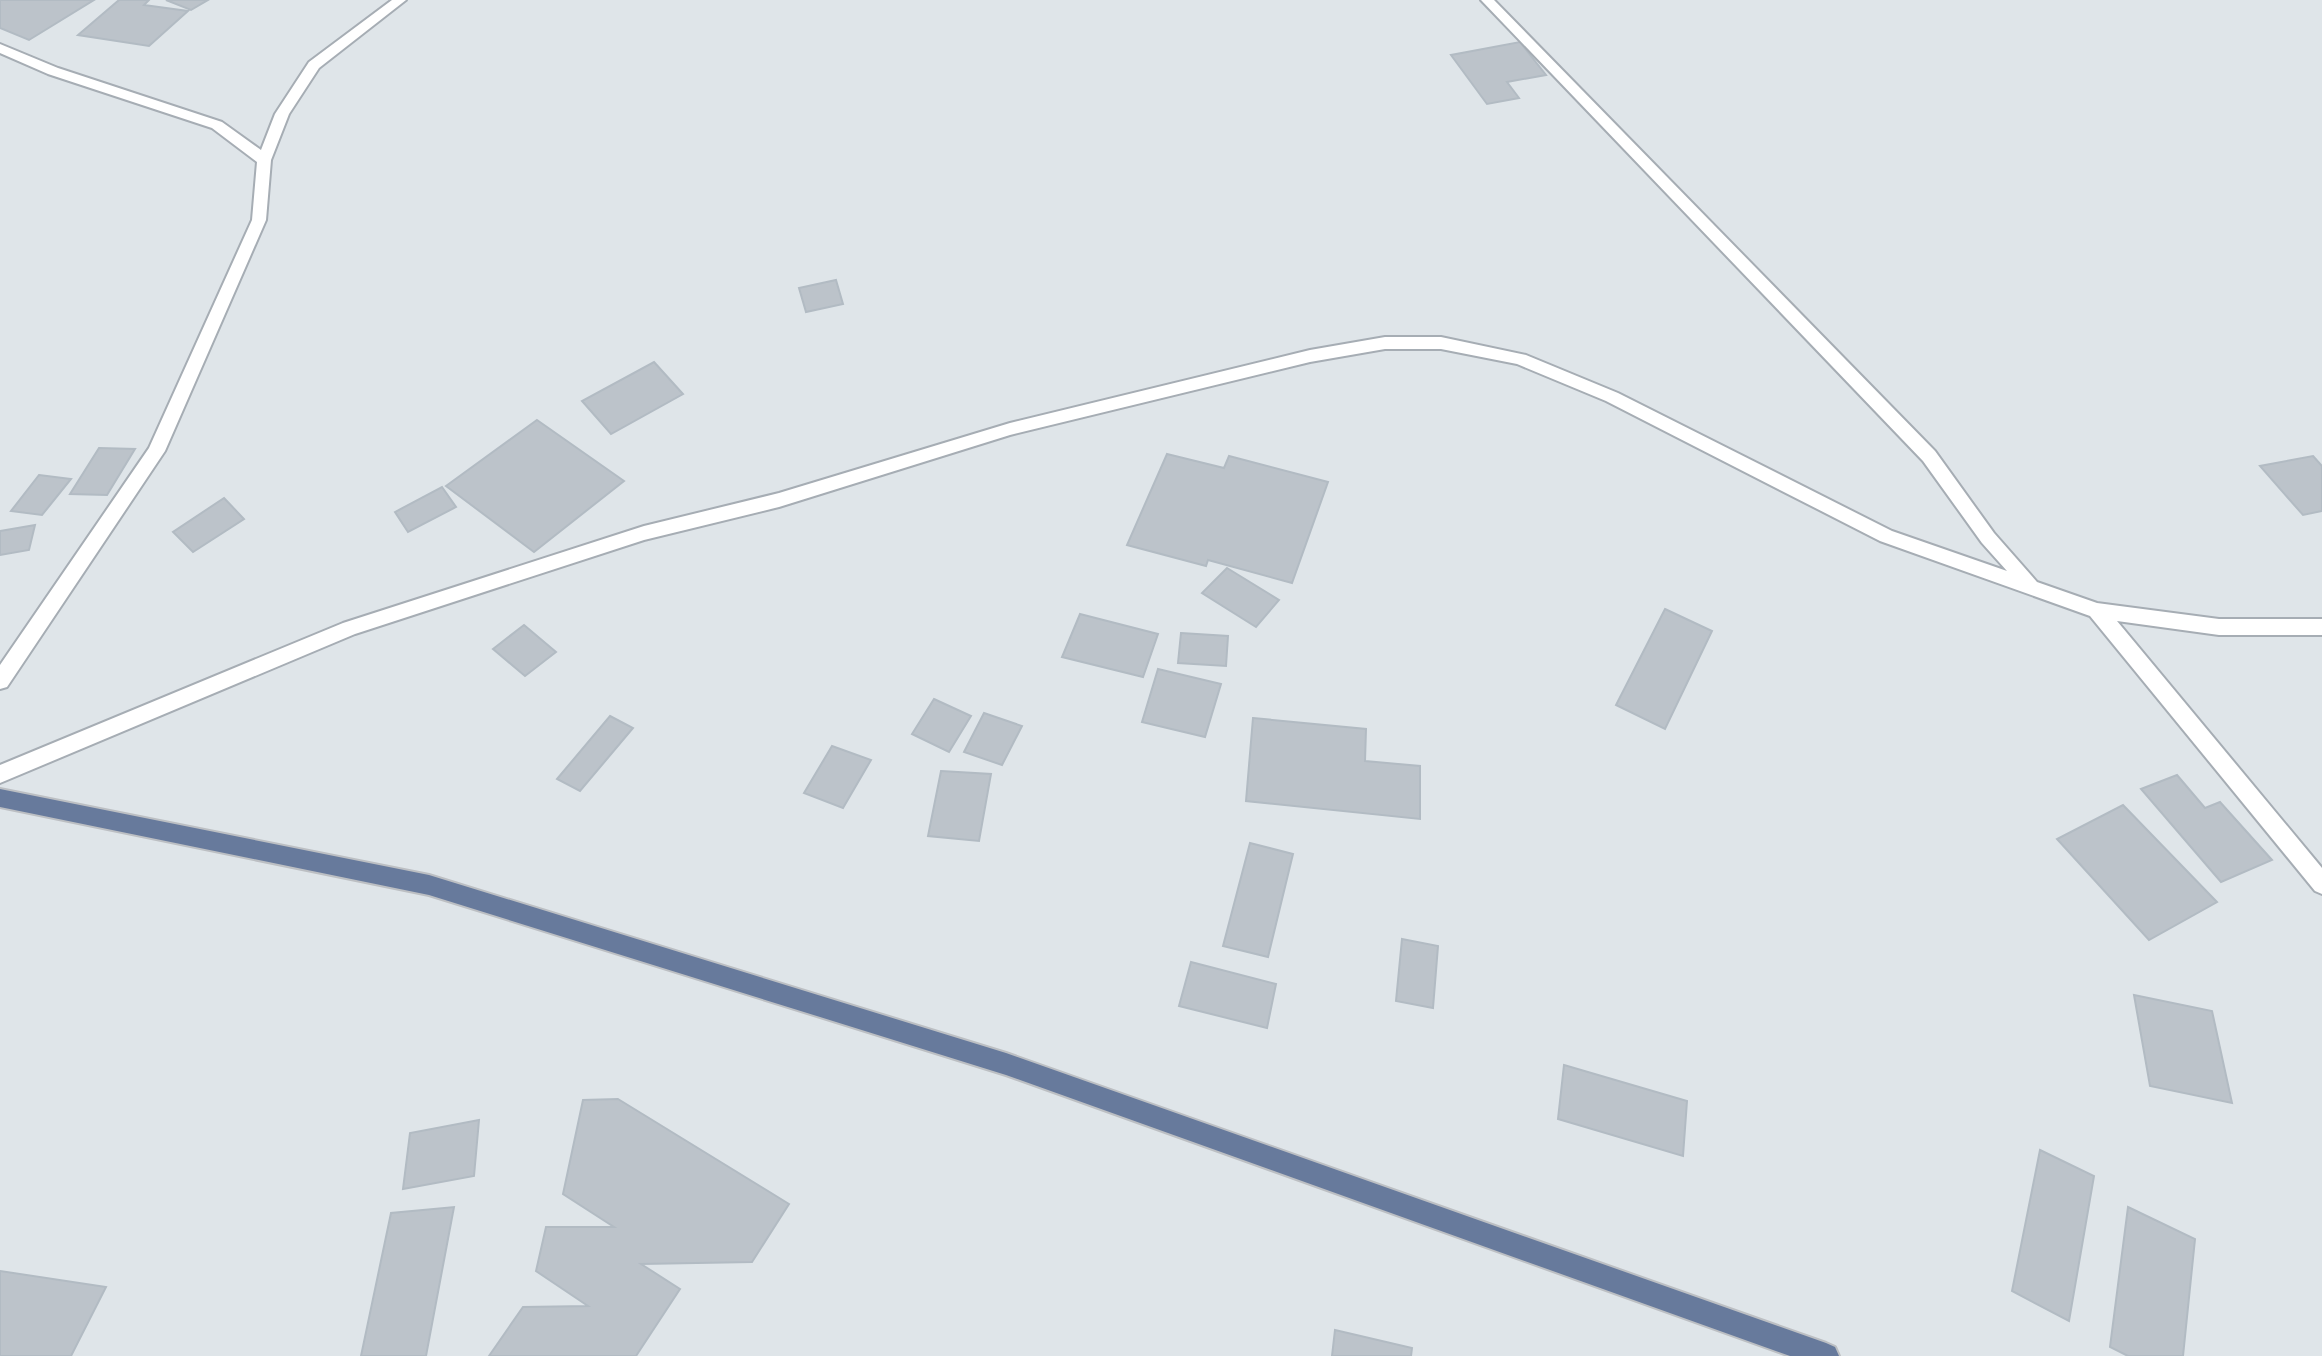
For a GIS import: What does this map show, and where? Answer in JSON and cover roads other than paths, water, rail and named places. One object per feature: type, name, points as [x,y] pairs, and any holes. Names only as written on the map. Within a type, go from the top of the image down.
[{"type":"main road","points":[[0,799],[429,885],[1006,1065],[1826,1356]]},
{"type":"street","points":[[0,681],[156,451],[259,220],[264,160],[282,114],[314,65],[400,0]]},
{"type":"street","points":[[1487,0],[1929,456],[1988,538],[2030,585]]},
{"type":"street","points":[[0,48],[53,71],[217,125],[264,160]]},
{"type":"street","points":[[0,774],[350,628],[643,533],[779,500],[1010,429],[1310,356],[1385,343],[1441,343],[1520,359],[1612,397],[1886,536],[2097,611],[2219,627],[2322,627]]},
{"type":"street","points":[[2097,611],[2322,884]]}]
